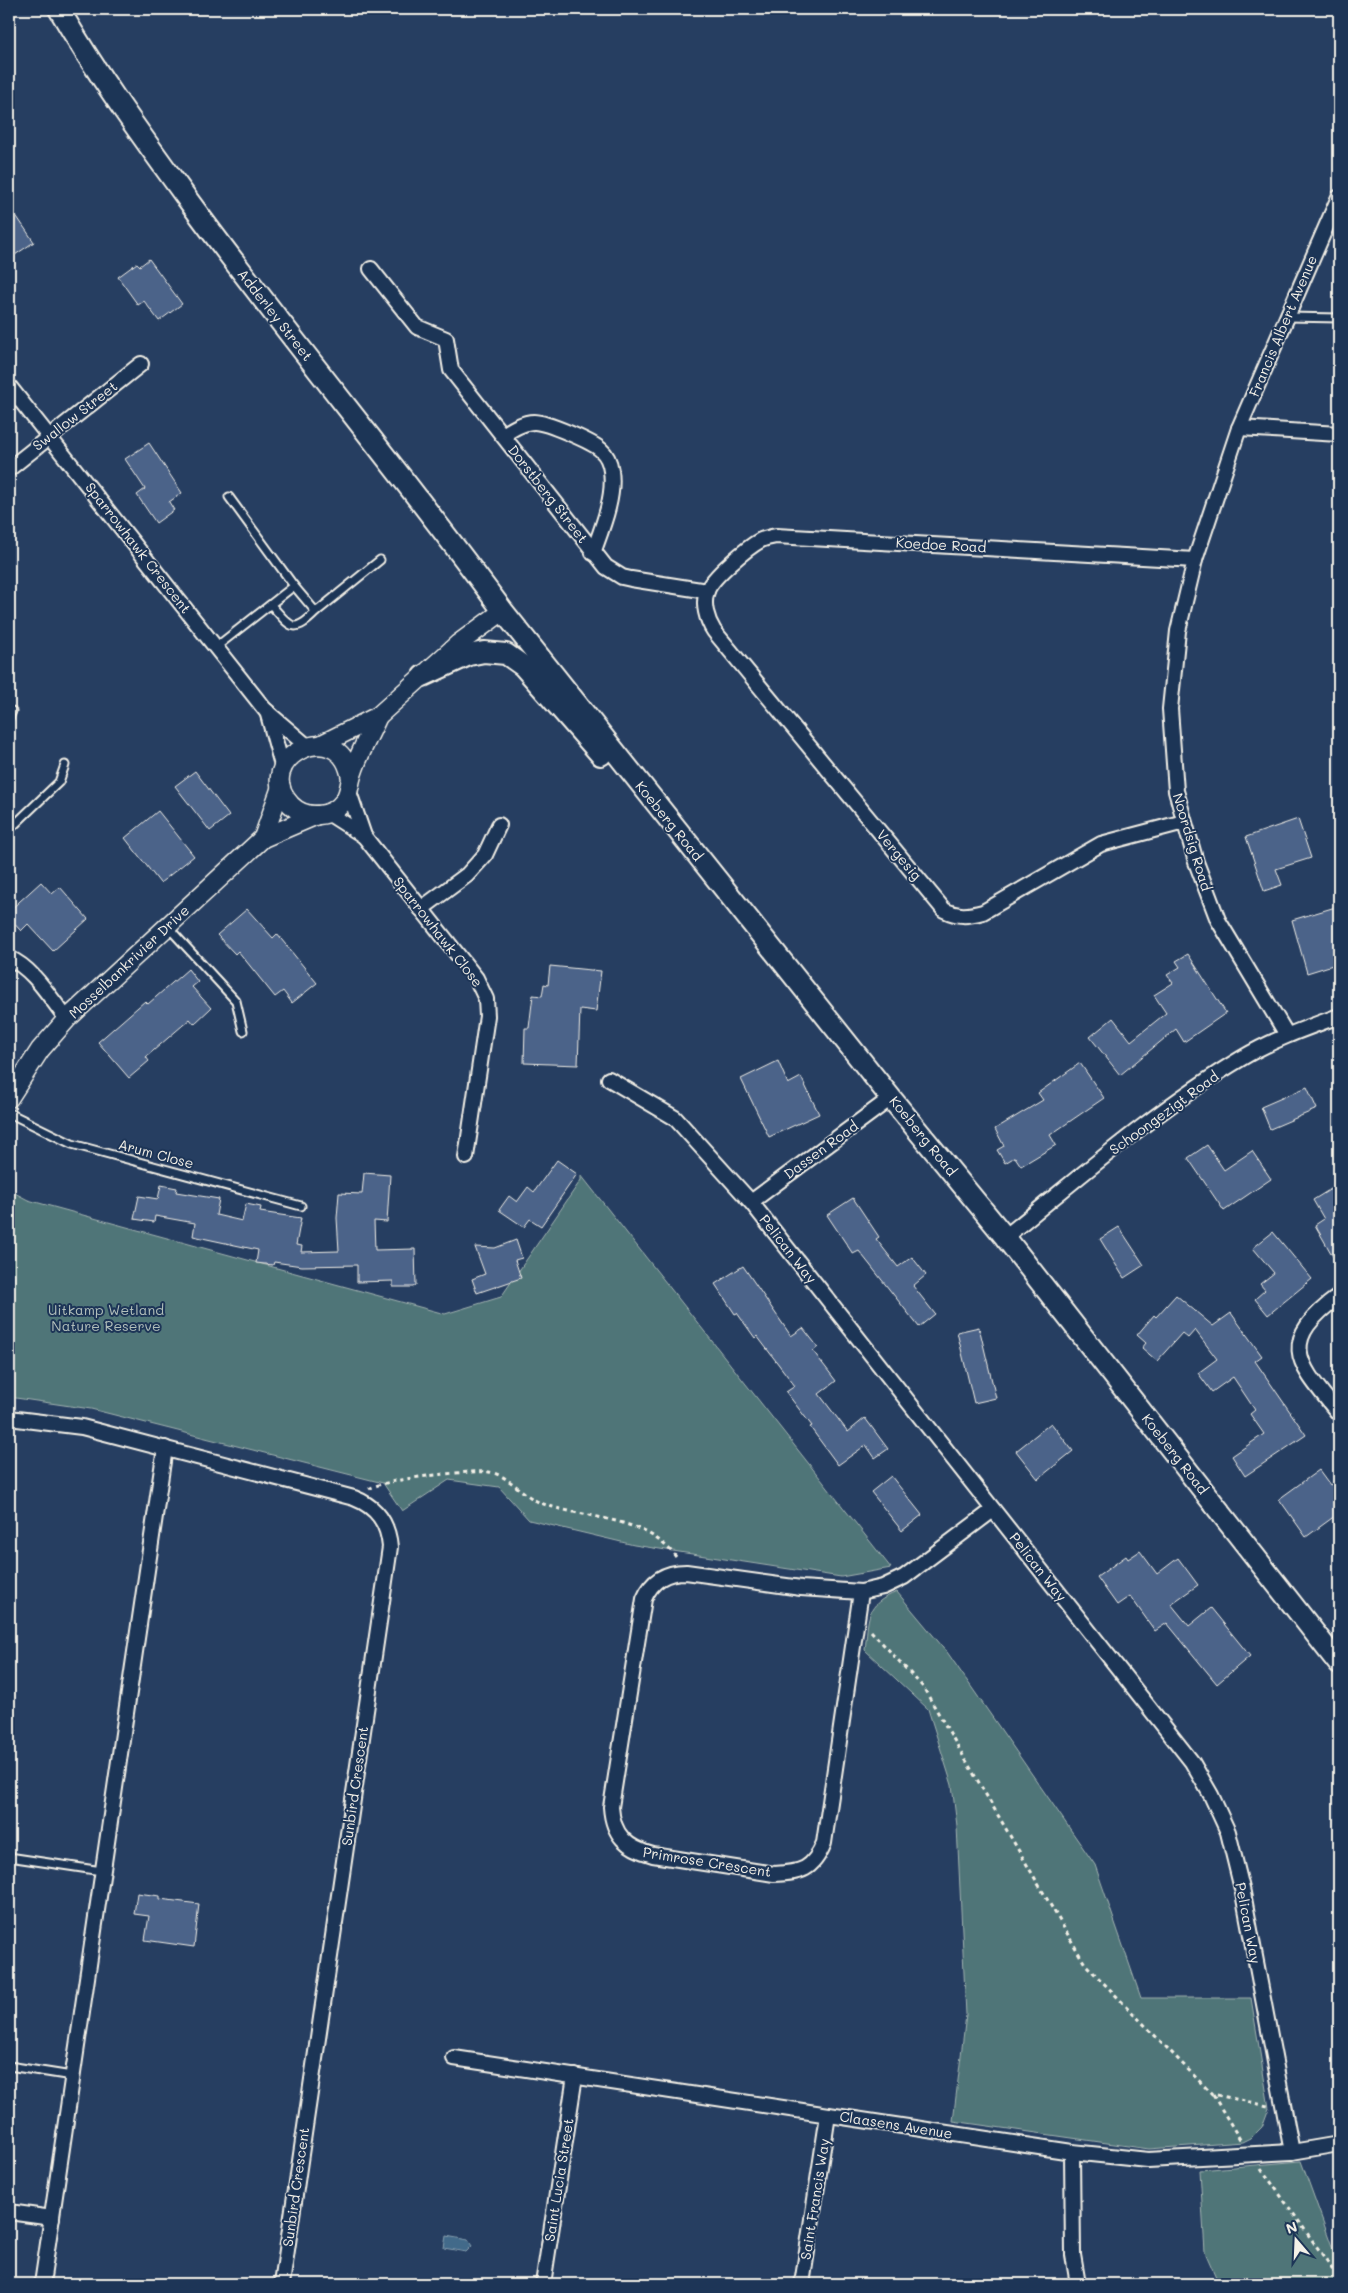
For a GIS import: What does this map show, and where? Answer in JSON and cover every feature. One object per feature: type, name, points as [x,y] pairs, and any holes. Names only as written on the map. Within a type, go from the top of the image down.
[{"type":"main road","name":"Adderley Street","points":[[59,9],[100,76],[207,226],[503,612]]},
{"type":"main road","name":"Koeberg Road","points":[[503,612],[891,1098],[1005,1237],[1339,1664]]},
{"type":"main road","points":[[423,676],[469,655],[484,652],[506,654],[523,666],[596,751],[602,756],[618,757]]},
{"type":"street","name":"Francis Albert Avenue","points":[[1239,428],[1339,197]]},
{"type":"street","name":"Dorstberg Street","points":[[371,269],[417,327],[446,339],[451,370],[593,553],[606,567],[622,576],[707,591]]},
{"type":"street","name":"Swallow Street","points":[[9,469],[141,364]]},
{"type":"street","name":"Sparrowhawk Crescent","points":[[9,386],[266,710],[313,746]]},
{"type":"street","name":"Dorstberg Street","points":[[503,435],[526,424],[541,422],[594,445],[605,454],[612,472],[609,498],[604,525],[593,553]]},
{"type":"street","points":[[1239,428],[1339,434]]},
{"type":"street","name":"Noordsig Road","points":[[1239,428],[1195,560],[1178,631],[1170,709],[1176,791],[1196,862],[1218,920],[1287,1035]]},
{"type":"street","name":"Koedoe Road","points":[[707,591],[718,576],[756,543],[768,538],[784,535],[1195,560]]},
{"type":"street","name":"Vergesig","points":[[707,591],[706,611],[714,631],[944,910],[953,914],[967,916],[983,912],[1100,844],[1184,822]]},
{"type":"street","name":"Mosselbankrivier Drive","points":[[263,838],[281,786],[283,769],[294,752],[313,746],[378,716],[458,644],[503,612]]},
{"type":"street","name":"Sparrowhawk Crescent","points":[[266,710],[283,769]]},
{"type":"street","name":"Mosselbankrivier Drive","points":[[9,1098],[40,1050],[67,1019],[263,838],[341,805],[378,716]]},
{"type":"street","points":[[313,746],[336,751],[342,757],[347,763],[350,786]]},
{"type":"street","points":[[281,786],[284,795],[294,808],[309,815],[323,814]]},
{"type":"street","name":"Sparrowhawk Close","points":[[350,786],[364,836],[476,978],[486,1000],[487,1016],[466,1157]]},
{"type":"street","name":"Sparrowhawk Close","points":[[323,814],[364,836]]},
{"type":"street","points":[[421,909],[467,875],[485,855],[499,825]]},
{"type":"street","points":[[9,958],[31,974],[67,1019]]},
{"type":"street","name":"Schoongezigt Road","points":[[1005,1237],[1130,1135],[1242,1058],[1287,1035],[1339,1016]]},
{"type":"street","name":"Pelican Way","points":[[609,1079],[675,1118],[751,1202],[1192,1762],[1211,1795],[1228,1832],[1243,1893],[1292,2152]]},
{"type":"street","name":"Dassen Road","points":[[751,1202],[891,1098]]},
{"type":"street","points":[[1339,1296],[1317,1314],[1305,1328],[1300,1340],[1300,1352],[1309,1378],[1339,1414]]},
{"type":"street","name":"Sunbird Crescent","points":[[9,1418],[82,1427],[354,1498],[374,1509],[382,1518],[388,1532],[390,1547],[282,2284]]},
{"type":"street","points":[[42,2284],[164,1448]]},
{"type":"street","name":"Primrose Crescent","points":[[861,1592],[824,1844],[817,1858],[806,1868],[791,1874],[774,1874],[653,1855],[636,1850],[621,1838],[612,1820],[611,1807],[644,1599],[658,1579],[676,1572],[686,1572],[802,1588],[861,1592],[883,1587],[904,1577],[994,1510]]},
{"type":"street","name":"Claasens Avenue","points":[[454,2058],[1072,2152],[1148,2160],[1292,2152],[1339,2144]]},
{"type":"street","name":"Saint Lucia Street","points":[[543,2284],[575,2076]]},
{"type":"street","name":"Saint Francis Way","points":[[802,2284],[828,2115]]},
{"type":"street","points":[[1072,2152],[1073,2255],[1078,2284]]},
{"type":"street","points":[[9,2212],[52,2218]]},
{"type":"lane","points":[[1288,317],[1339,318]]},
{"type":"lane","points":[[229,496],[294,586],[316,612]]},
{"type":"lane","points":[[272,606],[288,624],[294,626],[304,625],[316,612],[380,560]]},
{"type":"lane","points":[[216,648],[272,606],[294,586]]},
{"type":"lane","points":[[9,718],[12,710]]},
{"type":"lane","points":[[9,830],[59,782],[65,765]]},
{"type":"lane","points":[[168,926],[236,1001],[243,1031]]},
{"type":"lane","name":"Arum Close","points":[[9,1113],[72,1144],[301,1206]]},
{"type":"lane","points":[[9,1857],[102,1871]]},
{"type":"lane","points":[[9,2066],[72,2076]]},
{"type":"path","points":[[354,1498],[376,1484],[393,1480],[488,1472],[511,1483],[541,1503],[601,1516],[652,1536],[667,1545],[686,1572]]},
{"type":"path","points":[[857,1616],[923,1687],[1085,1964],[1212,2094],[1251,2154],[1339,2278]]},
{"type":"path","points":[[1212,2094],[1284,2110]]},
{"type":"green space","name":"Uitkamp Wetland Nature Reserve","points":[[581,1175],[891,1568],[841,1577],[634,1545],[529,1520],[499,1487],[449,1480],[402,1511],[383,1483],[91,1409],[9,1397],[9,1190],[28,1200],[445,1314],[501,1297],[581,1180]]},
{"type":"green space","points":[[897,1592],[947,1652],[1095,1865],[1141,1998],[1251,1998],[1269,2108],[1262,2127],[1251,2138],[1243,2142],[1149,2149],[953,2121],[966,2015],[957,1826],[952,1785],[928,1709],[865,1650],[868,1621],[873,1608],[886,1597]]},
{"type":"green space","points":[[1301,2161],[1333,2249],[1339,2257],[1339,2284],[1219,2284],[1205,2252],[1200,2170]]},
{"type":"water","points":[[446,2236],[468,2240],[472,2246],[466,2252],[444,2248]]},
{"type":"building","points":[[9,205],[34,242],[9,259]]},
{"type":"building","points":[[149,259],[182,304],[159,321],[144,301],[138,305],[118,277],[137,263],[140,266]]},
{"type":"building","points":[[149,443],[182,493],[169,502],[174,510],[156,523],[137,495],[145,489],[125,459]]},
{"type":"building","points":[[195,771],[229,816],[210,831],[175,786]]},
{"type":"building","points":[[158,811],[194,856],[160,883],[125,838]]},
{"type":"building","points":[[1298,819],[1311,858],[1276,869],[1282,885],[1264,891],[1246,837]]},
{"type":"building","points":[[41,882],[52,894],[60,887],[88,919],[53,951],[28,924],[21,931],[9,918],[9,911]]},
{"type":"building","points":[[1339,906],[1339,963],[1307,973],[1292,920]]},
{"type":"building","points":[[247,909],[273,938],[277,934],[317,983],[292,1003],[283,991],[275,997],[238,951],[235,954],[217,935]]},
{"type":"building","points":[[1188,954],[1226,1013],[1184,1042],[1176,1029],[1120,1075],[1090,1037],[1113,1018],[1131,1041],[1166,1013],[1154,995],[1173,983],[1167,975],[1180,967],[1176,961]]},
{"type":"building","points":[[550,966],[601,971],[596,1011],[580,1009],[578,1065],[524,1063],[525,1028],[529,1028],[533,995],[542,996],[544,984],[548,985]]},
{"type":"building","points":[[188,969],[198,982],[192,987],[211,1008],[194,1024],[190,1019],[146,1057],[149,1061],[129,1078],[98,1042],[145,1001],[148,1004]]},
{"type":"building","points":[[778,1061],[788,1084],[801,1077],[819,1114],[769,1137],[741,1079]]},
{"type":"building","points":[[1080,1063],[1104,1098],[1050,1135],[1056,1145],[1021,1166],[1015,1157],[1005,1163],[997,1150],[1004,1146],[995,1129],[1043,1100],[1038,1093]]},
{"type":"building","points":[[1307,1087],[1317,1109],[1270,1129],[1261,1107]]},
{"type":"building","points":[[1207,1145],[1224,1170],[1252,1151],[1271,1179],[1224,1211],[1188,1158]]},
{"type":"building","points":[[557,1160],[577,1174],[541,1226],[530,1219],[524,1227],[499,1210],[509,1196],[517,1202],[528,1187],[534,1192]]},
{"type":"building","points":[[364,1173],[390,1175],[387,1222],[374,1221],[375,1250],[415,1249],[416,1285],[413,1287],[393,1287],[393,1281],[357,1282],[357,1265],[302,1266],[274,1262],[273,1265],[256,1263],[258,1250],[193,1236],[195,1223],[155,1216],[154,1222],[134,1219],[139,1196],[158,1199],[161,1185],[177,1188],[176,1192],[219,1199],[216,1215],[242,1221],[246,1204],[261,1207],[260,1212],[301,1218],[296,1245],[302,1246],[301,1252],[339,1251],[337,1218],[339,1193],[362,1194]]},
{"type":"building","points":[[1339,1184],[1339,1267],[1315,1225],[1324,1219],[1313,1200]]},
{"type":"building","points":[[853,1198],[879,1237],[876,1239],[898,1267],[912,1257],[926,1275],[913,1286],[935,1314],[919,1327],[859,1251],[853,1254],[827,1215]]},
{"type":"building","points":[[1119,1227],[1144,1265],[1124,1278],[1100,1239]]},
{"type":"building","points":[[1273,1232],[1312,1279],[1268,1315],[1255,1299],[1265,1290],[1260,1284],[1274,1273],[1253,1248]]},
{"type":"building","points":[[516,1240],[522,1258],[515,1260],[521,1278],[477,1293],[472,1279],[485,1274],[475,1247],[495,1248]]},
{"type":"building","points":[[743,1266],[791,1336],[803,1328],[818,1347],[813,1351],[836,1381],[819,1394],[848,1432],[865,1418],[888,1449],[875,1458],[866,1445],[838,1465],[786,1392],[795,1386],[757,1336],[755,1338],[737,1313],[735,1314],[715,1284]]},
{"type":"building","points":[[1176,1295],[1213,1326],[1231,1313],[1262,1356],[1255,1361],[1306,1435],[1245,1476],[1232,1456],[1264,1434],[1250,1414],[1255,1410],[1233,1377],[1212,1392],[1198,1373],[1217,1359],[1195,1330],[1188,1338],[1182,1333],[1157,1361],[1142,1348],[1146,1343],[1137,1335],[1154,1315],[1156,1317]]},
{"type":"building","points":[[979,1327],[996,1398],[974,1403],[957,1332]]},
{"type":"building","points":[[1051,1423],[1073,1451],[1038,1479],[1016,1451]]},
{"type":"building","points":[[1319,1470],[1330,1485],[1339,1479],[1339,1513],[1306,1537],[1279,1499]]},
{"type":"building","points":[[891,1476],[922,1515],[902,1531],[871,1492]]},
{"type":"building","points":[[1140,1551],[1157,1574],[1178,1558],[1198,1585],[1171,1604],[1189,1626],[1211,1608],[1250,1656],[1217,1684],[1167,1623],[1155,1631],[1130,1596],[1117,1605],[1097,1577],[1126,1556],[1128,1559]]},
{"type":"building","points":[[137,1893],[160,1896],[160,1899],[199,1904],[194,1947],[145,1940],[149,1916],[134,1914]]}]
